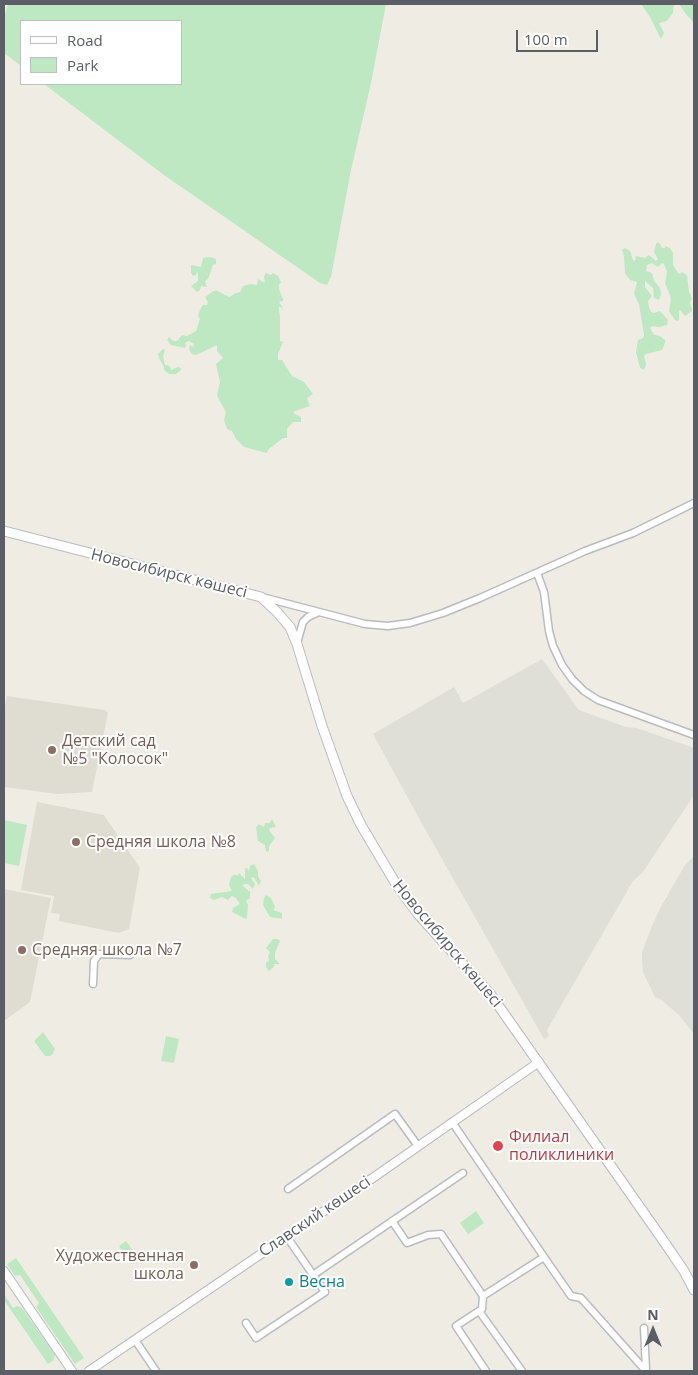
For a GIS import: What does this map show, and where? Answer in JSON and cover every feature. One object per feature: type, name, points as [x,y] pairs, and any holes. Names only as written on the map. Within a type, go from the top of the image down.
[{"type":"main road","name":"Новосибирск көшесі","points":[[4,532],[261,597],[284,620],[297,644],[340,777],[361,825],[373,846],[418,914],[491,995],[665,1243],[694,1290]]},
{"type":"street","points":[[261,597],[365,624],[388,626],[410,623],[443,613],[633,533],[694,504]]},
{"type":"street","points":[[537,573],[544,592],[553,646],[572,680],[598,700],[694,735]]},
{"type":"street","points":[[297,644],[303,622],[308,617],[319,612]]},
{"type":"street","points":[[93,984],[94,961],[100,954],[130,955]]},
{"type":"street","name":"Славский көшесі","points":[[89,1371],[539,1062]]},
{"type":"street","points":[[288,1189],[395,1114],[418,1146]]},
{"type":"street","points":[[452,1122],[571,1296],[581,1298],[646,1371]]},
{"type":"street","points":[[313,1276],[463,1173]]},
{"type":"street","points":[[392,1222],[408,1243],[428,1235],[441,1234],[483,1296],[482,1309],[456,1326],[486,1371]]},
{"type":"street","points":[[246,1323],[256,1338],[325,1292],[286,1237]]},
{"type":"street","points":[[483,1296],[544,1257]]},
{"type":"street","points":[[4,1271],[72,1371]]},
{"type":"street","points":[[479,1311],[522,1371]]},
{"type":"street","points":[[644,1328],[646,1371]]},
{"type":"street","points":[[135,1340],[156,1371]]},
{"type":"shaded area","points":[[542,659],[579,710],[694,748],[694,795],[643,872],[633,881],[547,1030],[549,1036],[544,1039],[373,734],[454,687],[463,703]]},
{"type":"shaded area","name":"Детский сад №5 \"Колосок\"","points":[[7,696],[105,710],[108,713],[92,792],[57,794],[4,787],[4,711]]},
{"type":"shaded area","name":"Средняя школа №8","points":[[37,802],[104,815],[140,868],[129,929],[119,933],[59,921],[60,914],[51,913],[54,896],[21,890]]},
{"type":"shaded area","points":[[694,856],[694,1034],[679,1015],[655,997],[643,972],[642,953],[659,910],[685,865]]},
{"type":"shaded area","name":"Средняя школа №7","points":[[4,889],[51,898],[30,1002],[4,1021]]},
{"type":"green space","points":[[8,4],[386,4],[371,83],[351,170],[331,277],[327,285],[320,283],[164,175],[45,85],[182,85],[182,20],[20,20],[20,65],[4,53],[4,18]]},
{"type":"green space","points":[[641,4],[674,4],[673,13],[667,21],[659,23],[664,33],[661,39],[650,17]]},
{"type":"green space","points":[[679,4],[694,4],[694,23],[685,13]]},
{"type":"green space","points":[[658,242],[662,248],[665,248],[665,246],[670,248],[673,253],[673,265],[678,273],[682,272],[687,275],[689,292],[692,298],[690,303],[692,311],[685,316],[680,310],[679,320],[675,320],[669,311],[671,298],[665,283],[667,272],[664,264],[662,263],[658,267],[652,263],[647,265],[646,271],[652,273],[661,294],[659,300],[654,298],[653,288],[645,281],[645,287],[652,296],[648,301],[649,307],[651,312],[660,311],[668,320],[667,325],[660,327],[652,326],[650,328],[654,335],[660,336],[665,340],[665,343],[662,350],[644,356],[646,365],[644,370],[640,368],[636,352],[638,340],[643,338],[644,335],[639,304],[634,294],[637,282],[630,280],[625,273],[622,250],[625,248],[630,251],[635,261],[636,256],[645,258],[649,255],[656,261],[658,259],[654,252]]},
{"type":"green space","points":[[210,257],[216,259],[216,264],[213,265],[208,279],[205,281],[207,287],[201,286],[197,292],[191,286],[198,281],[198,273],[193,276],[191,265],[201,267],[203,258]]},
{"type":"green space","points":[[266,273],[271,275],[273,273],[278,276],[281,282],[279,289],[283,301],[279,302],[283,308],[279,307],[280,341],[283,342],[278,354],[278,360],[282,360],[292,376],[304,382],[313,394],[307,398],[310,406],[293,413],[301,417],[301,422],[293,422],[287,429],[287,438],[283,438],[269,449],[267,453],[244,447],[236,439],[232,431],[227,429],[224,420],[226,412],[217,396],[220,382],[216,364],[223,358],[217,351],[217,345],[196,355],[192,354],[189,349],[190,345],[193,347],[194,344],[189,341],[185,343],[185,348],[171,345],[167,340],[169,337],[173,341],[177,341],[182,335],[187,336],[196,331],[200,319],[198,316],[200,310],[208,302],[205,297],[212,292],[216,290],[229,297],[240,292],[243,286],[257,285],[258,279],[265,283],[264,276]]},
{"type":"green space","points":[[163,349],[165,350],[163,356],[165,365],[170,366],[171,370],[178,367],[182,369],[176,374],[169,374],[164,370],[158,354]]},
{"type":"green space","points":[[272,819],[276,827],[269,830],[275,838],[269,846],[269,851],[266,852],[265,845],[258,841],[256,827],[259,824],[264,827],[265,823],[270,823]]},
{"type":"green space","points":[[4,820],[27,825],[19,866],[4,863]]},
{"type":"green space","points":[[254,864],[261,881],[259,886],[253,877],[251,878],[255,884],[253,889],[248,884],[243,886],[250,892],[250,898],[246,901],[248,905],[246,919],[232,912],[233,908],[240,904],[236,898],[232,896],[228,900],[222,897],[214,900],[210,898],[211,894],[232,891],[229,885],[231,877],[239,873],[245,879],[245,868],[249,871],[250,866]]},
{"type":"green space","points":[[266,895],[271,898],[274,904],[273,910],[282,913],[282,919],[270,917],[263,905]]},
{"type":"green space","points":[[273,939],[280,941],[275,953],[275,959],[280,964],[274,964],[274,967],[269,971],[266,963],[269,960],[270,952],[266,948]]},
{"type":"green space","points":[[43,1032],[55,1049],[50,1056],[45,1056],[34,1041]]},
{"type":"green space","points":[[166,1036],[179,1039],[174,1063],[161,1061]]},
{"type":"green space","points":[[476,1211],[484,1223],[468,1234],[460,1223]]},
{"type":"green space","points":[[126,1241],[139,1259],[131,1264],[119,1246]]},
{"type":"green space","points":[[16,1258],[84,1358],[75,1364],[36,1307],[39,1303],[20,1275],[15,1276],[7,1264]]},
{"type":"green space","points":[[4,1294],[13,1308],[17,1306],[22,1308],[55,1355],[54,1360],[48,1364],[4,1300]]},
{"type":"place","name":"Детский сад №5 \"Колосок\"","points":[[52,750]]},
{"type":"place","name":"Средняя школа №8","points":[[76,842]]},
{"type":"place","name":"Средняя школа №7","points":[[22,950]]},
{"type":"place","name":"Филиал поликлиники","points":[[498,1146]]},
{"type":"place","name":"Художественная школа","points":[[194,1265]]},
{"type":"place","name":"Весна","points":[[289,1282]]}]
